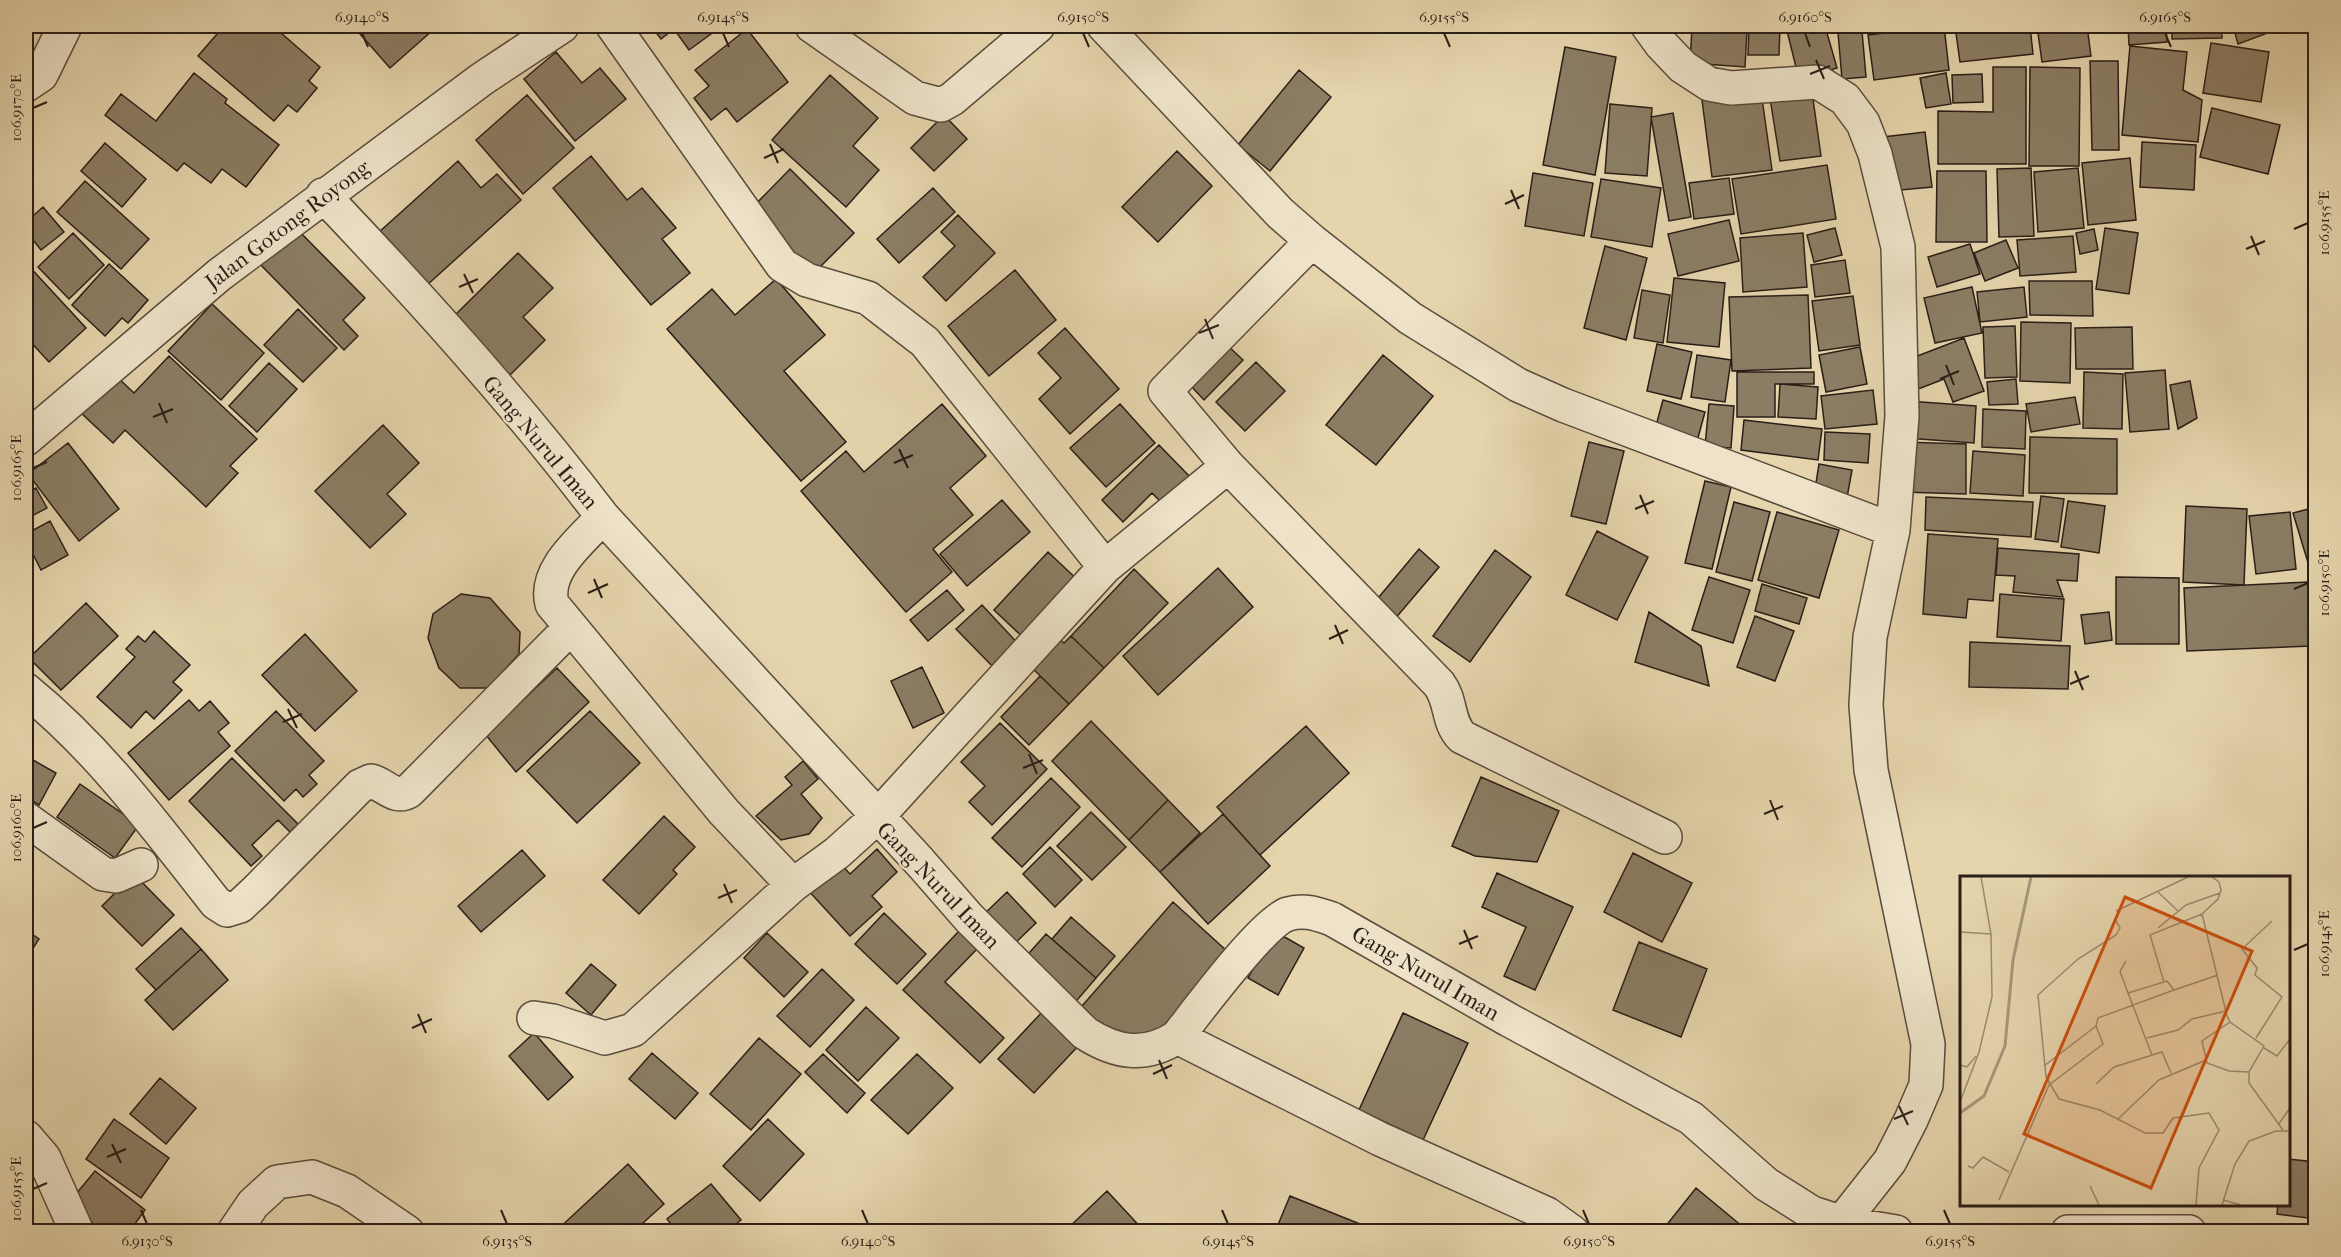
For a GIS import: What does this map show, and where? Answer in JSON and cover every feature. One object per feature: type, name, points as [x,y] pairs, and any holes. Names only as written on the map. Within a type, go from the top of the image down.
[{"type":"street","points":[[26,86],[41,75],[49,63],[65,26]]},
{"type":"street","name":"Jalan Gotong Royong","points":[[26,439],[219,274],[482,79],[562,26]]},
{"type":"street","points":[[613,26],[782,265],[807,280],[868,298],[925,342],[1105,567]]},
{"type":"street","points":[[812,26],[915,98],[941,105],[952,99],[1038,26]]},
{"type":"street","points":[[1104,26],[1280,213],[1410,318],[1518,385],[1563,405],[1893,530]]},
{"type":"street","points":[[1648,26],[1660,44],[1683,67],[1709,84],[1731,88],[1818,82],[1845,99],[1863,123],[1875,154],[1898,247],[1902,416],[1893,530],[1870,637],[1866,705],[1872,770],[1928,1044],[1926,1085],[1890,1161],[1830,1223]]},
{"type":"street","name":"Gang Nurul Iman","points":[[323,195],[400,276],[561,462],[603,517],[560,566],[549,591],[552,604],[724,812],[793,885],[837,853],[878,816],[969,918],[1085,1033],[1107,1047],[1126,1051],[1168,1043],[1177,1037],[1247,950],[1285,915],[1310,912],[1332,919],[1509,1020],[1691,1118],[1766,1184],[1830,1223]]},
{"type":"street","points":[[1312,241],[1165,391],[1228,466],[1439,684],[1448,699],[1454,728],[1462,737],[1665,837]]},
{"type":"street","points":[[603,517],[878,816],[1105,567],[1228,466]]},
{"type":"street","points":[[26,690],[84,741],[117,776],[209,894],[227,910],[240,906],[360,786],[371,781],[396,795],[409,791],[571,627]]},
{"type":"street","points":[[26,819],[103,873],[116,876],[141,866]]},
{"type":"street","points":[[534,1018],[553,1021],[605,1038],[633,1030],[793,885]]},
{"type":"street","points":[[1177,1037],[1380,1139],[1546,1214],[1572,1232]]},
{"type":"street","points":[[26,1137],[44,1158],[77,1232]]},
{"type":"street","points":[[234,1232],[253,1204],[277,1182],[312,1177],[347,1191],[407,1232]]},
{"type":"street","points":[[1830,1223],[1896,1232]]},
{"type":"street","points":[[2068,1232],[2189,1232]]},
{"type":"building","points":[[224,26],[273,26],[320,67],[309,81],[317,88],[297,112],[288,105],[274,121],[198,56]]},
{"type":"building","points":[[353,26],[429,26],[433,30],[390,68]]},
{"type":"building","points":[[651,26],[722,26],[689,50],[674,29],[661,39]]},
{"type":"building","points":[[1749,26],[1780,26],[1779,55],[1748,55]]},
{"type":"building","points":[[1806,26],[1825,26],[1837,68],[1799,79],[1787,31]]},
{"type":"building","points":[[1944,26],[1949,70],[1874,80],[1868,35]]},
{"type":"building","points":[[1955,26],[2030,26],[2033,54],[1960,62]]},
{"type":"building","points":[[2037,26],[2087,26],[2091,56],[2042,62]]},
{"type":"building","points":[[2128,26],[2166,26],[2167,42],[2129,45]]},
{"type":"building","points":[[2172,26],[2221,26],[2222,38],[2172,39]]},
{"type":"building","points":[[2233,26],[2286,26],[2238,44]]},
{"type":"building","points":[[1692,27],[1747,30],[1745,67],[1690,63]]},
{"type":"building","points":[[747,29],[788,82],[737,122],[726,108],[711,120],[694,98],[709,86],[695,70]]},
{"type":"building","points":[[1862,31],[1866,77],[1842,79],[1838,33]]},
{"type":"building","points":[[2211,43],[2269,52],[2261,102],[2203,93]]},
{"type":"building","points":[[2130,46],[2187,52],[2183,90],[2202,100],[2198,142],[2122,135]]},
{"type":"building","points":[[1565,47],[1616,57],[1595,175],[1543,165]]},
{"type":"building","points":[[556,52],[582,83],[600,68],[626,99],[575,141],[524,79]]},
{"type":"building","points":[[2090,61],[2118,61],[2119,150],[2092,150]]},
{"type":"building","points":[[1993,67],[2026,67],[2026,164],[1938,164],[1938,111],[1993,112]]},
{"type":"building","points":[[2030,67],[2080,68],[2079,166],[2029,166]]},
{"type":"building","points":[[1299,70],[1331,97],[1270,171],[1238,145]]},
{"type":"building","points":[[194,73],[227,99],[225,103],[279,145],[246,187],[222,169],[211,183],[184,163],[177,171],[105,115],[121,94],[156,121]]},
{"type":"building","points":[[1946,73],[1951,104],[1926,108],[1920,78]]},
{"type":"building","points":[[1982,74],[1983,102],[1953,103],[1952,75]]},
{"type":"building","points":[[830,75],[878,118],[853,146],[879,170],[846,207],[772,140]]},
{"type":"building","points":[[1761,91],[1772,170],[1712,177],[1702,100]]},
{"type":"building","points":[[1812,92],[1821,156],[1780,161],[1770,98]]},
{"type":"building","points":[[527,95],[574,148],[523,194],[476,140]]},
{"type":"building","points":[[1610,104],[1652,108],[1647,176],[1605,173]]},
{"type":"building","points":[[2212,108],[2280,125],[2268,174],[2200,157]]},
{"type":"building","points":[[1673,113],[1691,217],[1669,221],[1651,117]]},
{"type":"building","points":[[944,115],[967,139],[934,171],[911,148]]},
{"type":"building","points":[[1925,132],[1932,187],[1890,191],[1883,137]]},
{"type":"building","points":[[2142,142],[2196,145],[2194,190],[2140,187]]},
{"type":"building","points":[[105,143],[146,179],[122,207],[81,171]]},
{"type":"building","points":[[1177,151],[1212,186],[1158,242],[1122,207]]},
{"type":"building","points":[[591,156],[627,200],[642,188],[676,228],[662,239],[690,273],[651,305],[553,188]]},
{"type":"building","points":[[2130,158],[2136,220],[2088,225],[2082,163]]},
{"type":"building","points":[[458,161],[481,188],[497,174],[521,200],[426,286],[378,233]]},
{"type":"building","points":[[1827,165],[1836,219],[1741,234],[1732,179]]},
{"type":"building","points":[[2031,168],[2034,236],[1999,237],[1997,169]]},
{"type":"building","points":[[2078,168],[2084,228],[2038,232],[2034,172]]},
{"type":"building","points":[[790,169],[854,233],[814,273],[751,209]]},
{"type":"building","points":[[1937,171],[1986,171],[1987,242],[1936,242]]},
{"type":"building","points":[[1533,173],[1593,183],[1584,236],[1525,226]]},
{"type":"building","points":[[1729,178],[1734,214],[1694,219],[1689,183]]},
{"type":"building","points":[[1601,179],[1661,188],[1652,247],[1591,237]]},
{"type":"building","points":[[85,181],[149,239],[121,269],[57,212]]},
{"type":"building","points":[[933,188],[955,212],[899,263],[877,239]]},
{"type":"building","points":[[43,207],[64,232],[41,250],[26,231],[26,222]]},
{"type":"building","points":[[958,215],[995,253],[946,301],[923,277],[955,246],[941,232]]},
{"type":"building","points":[[1729,220],[1739,261],[1678,276],[1668,234]]},
{"type":"building","points":[[292,224],[365,298],[343,320],[358,336],[344,350],[256,260]]},
{"type":"building","points":[[1835,228],[1842,255],[1814,262],[1807,235]]},
{"type":"building","points":[[2105,228],[2138,233],[2129,294],[2096,289]]},
{"type":"building","points":[[2094,229],[2098,250],[2080,254],[2076,233]]},
{"type":"building","points":[[73,233],[104,265],[69,299],[38,267]]},
{"type":"building","points":[[1803,233],[1807,287],[1743,292],[1740,238]]},
{"type":"building","points":[[2073,236],[2076,272],[2020,276],[2017,240]]},
{"type":"building","points":[[2006,240],[2018,268],[1985,281],[1974,253]]},
{"type":"building","points":[[1970,244],[1980,274],[1937,287],[1928,257]]},
{"type":"building","points":[[1605,246],[1647,258],[1626,340],[1584,328]]},
{"type":"building","points":[[518,253],[553,288],[523,317],[545,340],[508,377],[451,319]]},
{"type":"building","points":[[1845,260],[1850,293],[1815,297],[1811,265]]},
{"type":"building","points":[[26,263],[86,328],[49,362],[26,337]]},
{"type":"building","points":[[109,264],[148,300],[128,323],[122,318],[105,336],[72,305]]},
{"type":"building","points":[[1015,270],[1056,320],[989,376],[948,326]]},
{"type":"building","points":[[1674,278],[1725,283],[1719,347],[1667,342]]},
{"type":"building","points":[[776,279],[825,335],[784,371],[846,442],[801,481],[667,329],[712,289],[735,315]]},
{"type":"building","points":[[2029,281],[2092,281],[2093,316],[2030,315]]},
{"type":"building","points":[[1972,287],[1982,333],[1935,343],[1924,298]]},
{"type":"building","points":[[2024,287],[2027,317],[1980,322],[1977,292]]},
{"type":"building","points":[[1642,290],[1670,295],[1663,343],[1634,338]]},
{"type":"building","points":[[1808,295],[1811,368],[1732,371],[1729,297]]},
{"type":"building","points":[[1853,296],[1860,345],[1819,351],[1812,301]]},
{"type":"building","points":[[212,304],[264,353],[221,400],[168,351]]},
{"type":"building","points":[[298,309],[337,348],[303,382],[264,345]]},
{"type":"building","points":[[2021,322],[2071,323],[2070,383],[2020,381]]},
{"type":"building","points":[[2015,326],[2017,377],[1985,378],[1983,327]]},
{"type":"building","points":[[2132,327],[2133,369],[2076,369],[2075,328]]},
{"type":"building","points":[[1065,328],[1119,389],[1070,434],[1039,399],[1061,378],[1038,353]]},
{"type":"building","points":[[1964,338],[1984,391],[1953,402],[1944,379],[1913,391],[1902,362]]},
{"type":"building","points":[[1657,344],[1692,352],[1681,399],[1647,391]]},
{"type":"building","points":[[1227,345],[1243,360],[1204,400],[1190,385]]},
{"type":"building","points":[[1860,347],[1867,384],[1826,392],[1819,355]]},
{"type":"building","points":[[1383,355],[1433,396],[1376,465],[1326,425]]},
{"type":"building","points":[[1697,355],[1731,360],[1725,402],[1691,397]]},
{"type":"building","points":[[169,356],[257,439],[230,466],[238,473],[206,507],[125,430],[113,443],[80,412],[115,375],[134,393]]},
{"type":"building","points":[[1256,362],[1285,391],[1245,431],[1216,402]]},
{"type":"building","points":[[269,363],[297,389],[257,432],[229,406]]},
{"type":"building","points":[[2165,370],[2169,429],[2130,432],[2125,373]]},
{"type":"building","points":[[1737,372],[1814,372],[1814,384],[1775,384],[1775,417],[1737,417]]},
{"type":"building","points":[[2084,372],[2123,374],[2122,429],[2083,428]]},
{"type":"building","points":[[2016,379],[2018,404],[1989,405],[1987,382]]},
{"type":"building","points":[[2190,381],[2197,418],[2178,429],[2170,385]]},
{"type":"building","points":[[1780,384],[1818,387],[1816,419],[1778,417]]},
{"type":"building","points":[[1873,390],[1877,424],[1825,429],[1821,396]]},
{"type":"building","points":[[2075,397],[2080,424],[2031,432],[2026,404]]},
{"type":"building","points":[[1663,400],[1705,412],[1696,445],[1654,433]]},
{"type":"building","points":[[1908,401],[1976,406],[1974,443],[1906,438]]},
{"type":"building","points":[[942,404],[986,456],[950,488],[973,515],[933,549],[952,572],[906,612],[801,491],[846,451],[864,472]]},
{"type":"building","points":[[1120,404],[1155,443],[1106,487],[1070,448]]},
{"type":"building","points":[[1709,404],[1734,406],[1731,448],[1705,446]]},
{"type":"building","points":[[1983,409],[2026,411],[2025,449],[1982,447]]},
{"type":"building","points":[[1744,420],[1822,429],[1818,460],[1741,450]]},
{"type":"building","points":[[383,425],[419,463],[387,494],[406,514],[370,548],[315,491]]},
{"type":"building","points":[[1825,432],[1870,434],[1868,463],[1824,460]]},
{"type":"building","points":[[2030,437],[2117,439],[2117,494],[2029,493]]},
{"type":"building","points":[[1589,442],[1624,451],[1606,524],[1571,516]]},
{"type":"building","points":[[1902,442],[1966,444],[1966,494],[1901,492]]},
{"type":"building","points":[[68,443],[119,509],[79,541],[28,474]]},
{"type":"building","points":[[1159,445],[1193,480],[1166,507],[1152,493],[1123,522],[1102,500]]},
{"type":"building","points":[[1973,451],[2025,455],[2023,496],[1970,493]]},
{"type":"building","points":[[1819,464],[1852,470],[1846,503],[1814,496]]},
{"type":"building","points":[[1705,481],[1731,487],[1712,569],[1685,563]]},
{"type":"building","points":[[36,488],[47,508],[26,519],[26,493]]},
{"type":"building","points":[[2041,496],[2064,499],[2058,542],[2035,539]]},
{"type":"building","points":[[1926,497],[2033,502],[2031,537],[1925,530]]},
{"type":"building","points":[[1002,500],[1030,532],[967,586],[940,554]]},
{"type":"building","points":[[2068,501],[2105,506],[2099,553],[2061,547]]},
{"type":"building","points":[[1734,502],[1770,512],[1752,581],[1716,572]]},
{"type":"building","points":[[2186,506],[2247,509],[2244,585],[2183,582]]},
{"type":"building","points":[[2316,507],[2316,589],[2293,513]]},
{"type":"building","points":[[1777,512],[1839,530],[1819,598],[1758,580]]},
{"type":"building","points":[[2290,512],[2296,569],[2256,574],[2249,516]]},
{"type":"building","points":[[50,521],[68,555],[41,570],[26,540],[26,534]]},
{"type":"building","points":[[1597,531],[1648,557],[1617,620],[1566,595]]},
{"type":"building","points":[[1928,534],[1998,539],[1993,601],[1968,599],[1966,618],[1923,614]]},
{"type":"building","points":[[1998,548],[2079,554],[2077,581],[2057,580],[2063,597],[2013,592],[2015,576],[1996,575]]},
{"type":"building","points":[[1419,549],[1439,567],[1394,620],[1374,603]]},
{"type":"building","points":[[1495,550],[1531,577],[1470,662],[1433,636]]},
{"type":"building","points":[[1048,552],[1083,585],[1029,643],[994,610]]},
{"type":"building","points":[[1218,568],[1253,607],[1158,695],[1123,656]]},
{"type":"building","points":[[1134,569],[1168,603],[1104,668],[1071,636]]},
{"type":"building","points":[[1709,577],[1750,590],[1733,643],[1692,630]]},
{"type":"building","points":[[2116,577],[2179,578],[2179,644],[2116,644]]},
{"type":"building","points":[[2308,582],[2311,646],[2187,651],[2184,588]]},
{"type":"building","points":[[1762,584],[1807,598],[1799,624],[1755,611]]},
{"type":"building","points":[[947,590],[964,610],[928,641],[910,620]]},
{"type":"building","points":[[461,594],[490,598],[520,632],[519,654],[488,688],[460,688],[439,668],[428,638],[433,614]]},
{"type":"building","points":[[2000,594],[2064,599],[2061,641],[1997,637]]},
{"type":"building","points":[[86,603],[118,636],[61,690],[29,658]]},
{"type":"building","points":[[982,605],[1023,649],[998,672],[956,629]]},
{"type":"building","points":[[1649,612],[1701,646],[1709,686],[1635,662]]},
{"type":"building","points":[[2109,612],[2112,640],[2085,644],[2081,615]]},
{"type":"building","points":[[1755,616],[1794,631],[1775,681],[1737,667]]},
{"type":"building","points":[[154,631],[190,665],[173,682],[182,690],[154,719],[146,711],[131,728],[97,697],[135,657],[126,649],[138,636],[145,642]]},
{"type":"building","points":[[305,634],[357,691],[315,731],[262,675]]},
{"type":"building","points":[[1054,634],[1064,643],[1071,636],[1104,668],[1069,704],[1027,663]]},
{"type":"building","points":[[1970,642],[2070,646],[2068,689],[1969,687]]},
{"type":"building","points":[[922,667],[944,713],[913,728],[891,681]]},
{"type":"building","points":[[557,668],[589,702],[516,772],[477,724],[514,690],[524,699]]},
{"type":"building","points":[[1040,676],[1069,704],[1029,745],[1001,717]]},
{"type":"building","points":[[189,700],[199,711],[210,701],[229,723],[218,732],[230,746],[169,800],[128,753]]},
{"type":"building","points":[[276,711],[324,761],[309,775],[317,784],[303,797],[296,789],[284,801],[235,751]]},
{"type":"building","points":[[590,711],[640,763],[577,823],[527,771]]},
{"type":"building","points":[[1091,721],[1168,800],[1129,840],[1052,761]]},
{"type":"building","points":[[1000,723],[1047,769],[992,825],[969,802],[985,786],[961,762]]},
{"type":"building","points":[[1306,726],[1349,773],[1260,855],[1217,807]]},
{"type":"building","points":[[26,756],[56,773],[39,805],[26,797]]},
{"type":"building","points":[[232,758],[298,824],[290,832],[278,820],[252,845],[262,856],[251,866],[189,801]]},
{"type":"building","points":[[803,761],[818,779],[801,794],[822,818],[809,834],[781,840],[756,816],[792,785],[785,777]]},
{"type":"building","points":[[1481,777],[1559,811],[1537,862],[1475,856],[1452,846]]},
{"type":"building","points":[[1051,778],[1080,807],[1022,867],[992,838]]},
{"type":"building","points":[[80,784],[139,825],[115,858],[57,817]]},
{"type":"building","points":[[1168,800],[1200,833],[1160,872],[1129,840]]},
{"type":"building","points":[[1091,812],[1126,847],[1092,880],[1057,846]]},
{"type":"building","points":[[1223,814],[1270,866],[1208,924],[1160,872]]},
{"type":"building","points":[[664,816],[695,847],[673,870],[677,874],[639,914],[603,880]]},
{"type":"building","points":[[1050,847],[1082,880],[1055,907],[1023,874]]},
{"type":"building","points":[[877,849],[897,872],[872,896],[882,907],[850,936],[807,889],[838,861],[850,874]]},
{"type":"building","points":[[522,850],[545,876],[481,932],[458,906]]},
{"type":"building","points":[[1633,853],[1692,883],[1662,942],[1604,912]]},
{"type":"building","points":[[1497,873],[1573,907],[1535,990],[1504,976],[1526,927],[1482,907]]},
{"type":"building","points":[[134,874],[174,915],[142,946],[102,906]]},
{"type":"building","points":[[1007,892],[1036,923],[1009,949],[979,919]]},
{"type":"building","points":[[1173,902],[1228,952],[1153,1038],[1115,1041],[1082,1006]]},
{"type":"building","points":[[884,913],[926,954],[897,984],[855,944]]},
{"type":"building","points":[[1071,917],[1115,956],[1096,978],[1052,939]]},
{"type":"building","points":[[181,928],[201,949],[156,990],[136,969]]},
{"type":"building","points":[[26,930],[39,939],[26,959]]},
{"type":"building","points":[[959,931],[977,949],[945,982],[1004,1038],[980,1063],[903,990]]},
{"type":"building","points":[[1274,931],[1304,948],[1278,995],[1248,978]]},
{"type":"building","points":[[767,933],[808,972],[784,997],[744,958]]},
{"type":"building","points":[[1046,934],[1096,978],[1072,1006],[1022,961]]},
{"type":"building","points":[[1639,942],[1707,969],[1681,1037],[1613,1010]]},
{"type":"building","points":[[201,949],[228,980],[173,1030],[145,1000]]},
{"type":"building","points":[[591,964],[616,985],[591,1015],[566,993]]},
{"type":"building","points":[[822,969],[854,1000],[810,1047],[777,1016]]},
{"type":"building","points":[[866,1007],[899,1038],[858,1081],[826,1050]]},
{"type":"building","points":[[1045,1009],[1081,1043],[1034,1093],[998,1059]]},
{"type":"building","points":[[1403,1013],[1468,1043],[1423,1140],[1359,1110]]},
{"type":"building","points":[[534,1033],[573,1077],[548,1100],[509,1056]]},
{"type":"building","points":[[759,1038],[801,1074],[751,1130],[710,1094]]},
{"type":"building","points":[[652,1053],[698,1093],[675,1119],[629,1079]]},
{"type":"building","points":[[823,1054],[865,1093],[847,1113],[805,1072]]},
{"type":"building","points":[[917,1054],[953,1088],[908,1134],[871,1100]]},
{"type":"building","points":[[160,1078],[196,1108],[166,1144],[130,1114]]},
{"type":"building","points":[[114,1119],[169,1158],[141,1198],[86,1159]]},
{"type":"building","points":[[768,1119],[804,1154],[760,1201],[723,1166]]},
{"type":"building","points":[[2290,1159],[2316,1162],[2316,1219],[2277,1214],[2278,1206],[2290,1206]]},
{"type":"building","points":[[628,1164],[664,1204],[633,1232],[555,1232]]},
{"type":"building","points":[[95,1171],[145,1210],[129,1232],[101,1232],[71,1200]]},
{"type":"building","points":[[711,1184],[741,1220],[726,1232],[677,1232],[667,1219]]},
{"type":"building","points":[[1696,1188],[1748,1231],[1748,1232],[1661,1232]]},
{"type":"building","points":[[1107,1191],[1145,1232],[1065,1232],[1065,1231]]},
{"type":"building","points":[[1290,1196],[1360,1224],[1357,1232],[1275,1232]]}]
